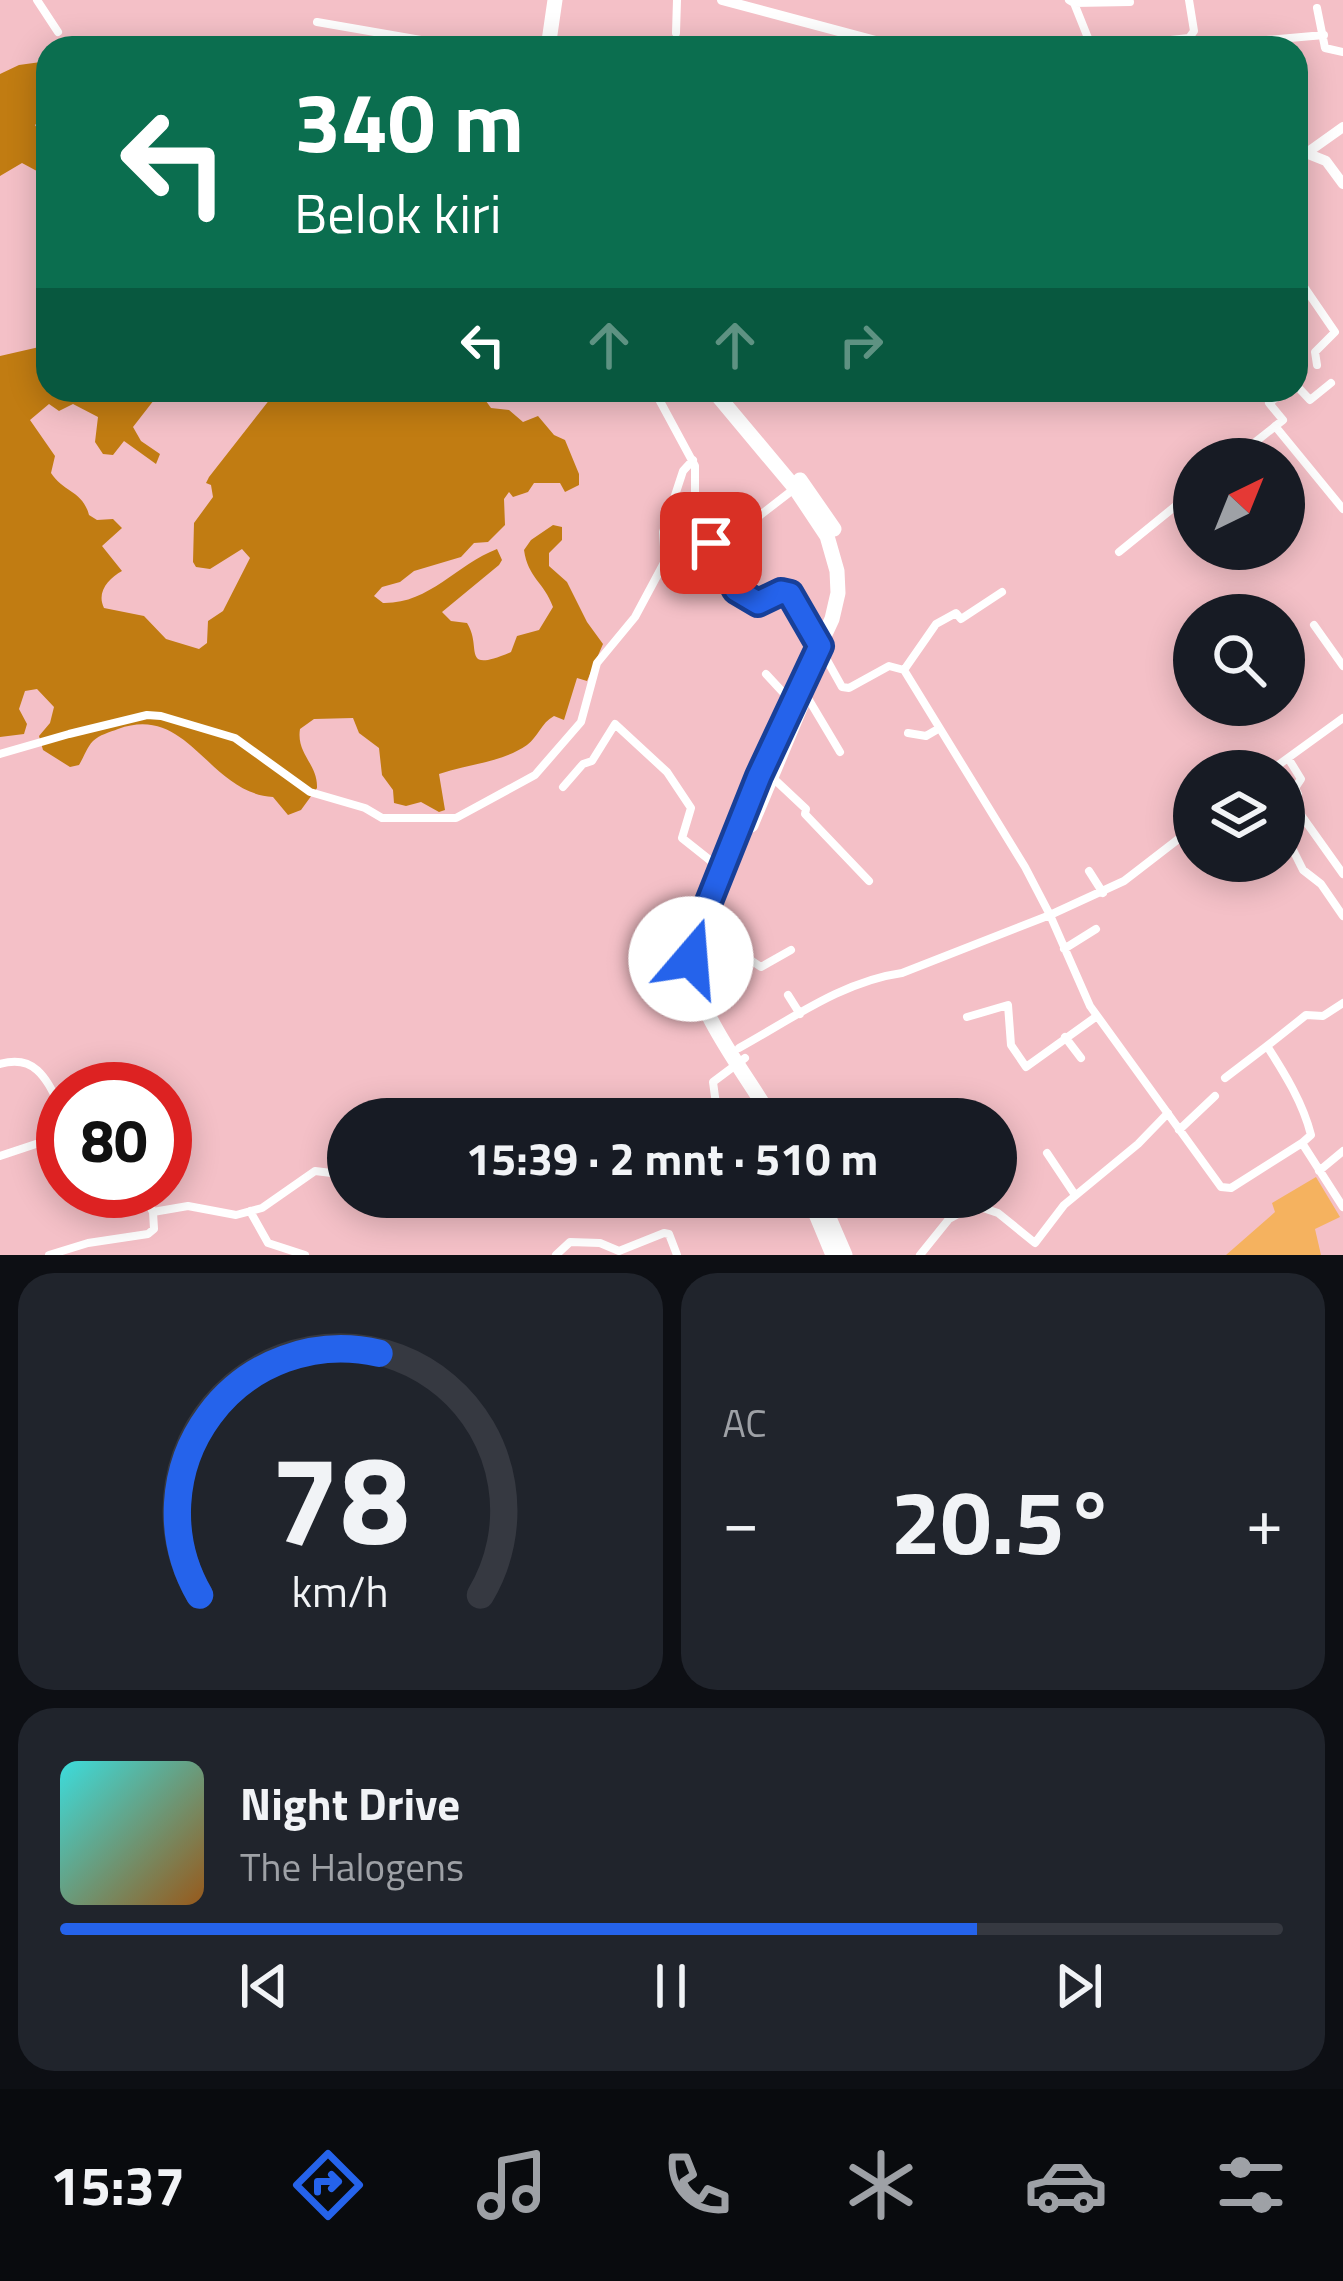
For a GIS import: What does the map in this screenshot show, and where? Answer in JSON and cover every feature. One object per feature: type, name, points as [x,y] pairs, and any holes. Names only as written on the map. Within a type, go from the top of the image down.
[{"type":"highway","points":[[540,36],[545,0]]},
{"type":"highway","points":[[550,36],[555,0]]},
{"type":"highway","points":[[723,402],[795,488],[827,536],[837,572],[836,608],[822,651]]},
{"type":"highway","points":[[735,402],[818,502],[842,548],[846,605],[799,699],[696,934],[691,968],[707,1010],[740,1057]]},
{"type":"highway","points":[[764,1098],[740,1057],[699,963],[701,944],[772,777],[799,699]]},
{"type":"highway","points":[[817,1218],[832,1255]]},
{"type":"highway","points":[[829,1218],[845,1255]]},
{"type":"main road","points":[[722,0],[753,4],[861,36]]},
{"type":"main road","points":[[1308,147],[1343,127]]},
{"type":"main road","points":[[1308,153],[1326,161],[1343,184]]},
{"type":"street","points":[[37,0],[58,32]]},
{"type":"street","points":[[676,33],[677,0]]},
{"type":"street","points":[[1189,0],[1191,36]]},
{"type":"street","points":[[1089,36],[1072,2],[1130,2]]},
{"type":"street","points":[[1317,8],[1325,48],[1343,52]]},
{"type":"street","points":[[317,22],[398,36]]},
{"type":"street","points":[[1308,36],[1324,35]]},
{"type":"street","points":[[1308,290],[1339,329],[1315,352],[1318,365]]},
{"type":"street","points":[[1308,398],[1331,383]]},
{"type":"street","points":[[661,402],[693,460],[695,497],[711,543],[736,590],[758,603],[781,592],[790,594],[846,689],[889,666],[904,670],[1025,866],[1096,1016],[1224,1189],[1311,1135],[1286,1076],[1267,1046]]},
{"type":"street","points":[[1260,438],[1283,418],[1269,403]]},
{"type":"street","points":[[1275,426],[1343,509]]},
{"type":"street","points":[[0,754],[161,716],[235,739],[310,792],[365,808],[382,818],[455,818],[535,775],[581,722],[597,663],[634,617],[665,561],[663,532],[683,471],[693,460]]},
{"type":"street","points":[[711,543],[754,520],[795,488]]},
{"type":"street","points":[[1119,552],[1173,508]]},
{"type":"street","points":[[904,670],[936,624],[956,613],[961,619],[1002,592]]},
{"type":"street","points":[[1314,625],[1343,666]]},
{"type":"street","points":[[766,674],[799,699],[840,752]]},
{"type":"street","points":[[1299,750],[1343,718]]},
{"type":"street","points":[[563,788],[584,764],[590,764],[616,724],[667,772],[686,798],[692,810],[682,838],[722,870]]},
{"type":"street","points":[[908,733],[926,736],[938,729]]},
{"type":"street","points":[[772,777],[869,881]]},
{"type":"street","points":[[1305,821],[1343,874]]},
{"type":"street","points":[[715,1098],[713,1082],[800,1015],[865,981],[902,974],[1103,892],[1173,844]]},
{"type":"street","points":[[1089,871],[1103,892]]},
{"type":"street","points":[[1305,872],[1321,884],[1343,916]]},
{"type":"street","points":[[712,918],[758,966],[791,950]]},
{"type":"street","points":[[1064,949],[1096,929]]},
{"type":"street","points":[[788,994],[800,1015]]},
{"type":"street","points":[[1225,1078],[1306,1015],[1323,1016],[1343,1003]]},
{"type":"street","points":[[968,1016],[1008,1005],[1011,1045],[1026,1067],[1096,1016]]},
{"type":"street","points":[[1066,1037],[1081,1058]]},
{"type":"street","points":[[0,1064],[23,1061],[36,1068]]},
{"type":"street","points":[[1179,1130],[1215,1096]]},
{"type":"street","points":[[920,1255],[949,1219],[974,1205],[993,1210],[1035,1243],[1075,1195],[1168,1113]]},
{"type":"street","points":[[1302,1143],[1343,1207]]},
{"type":"street","points":[[0,1156],[36,1144]]},
{"type":"street","points":[[1318,1171],[1343,1151]]},
{"type":"street","points":[[1047,1153],[1075,1195]]},
{"type":"street","points":[[192,1207],[229,1216],[262,1208],[315,1171],[327,1172]]},
{"type":"street","points":[[250,1211],[268,1243],[305,1255]]},
{"type":"street","points":[[49,1255],[88,1243],[148,1234],[154,1229],[153,1218]]},
{"type":"street","points":[[556,1255],[570,1242],[600,1243],[619,1251],[664,1233],[669,1234],[677,1255]]},
{"type":"shaded area","points":[[36,63],[36,171],[22,163],[0,176],[0,74]]},
{"type":"shaded area","points":[[36,348],[36,402],[152,402],[133,427],[141,441],[160,454],[156,464],[124,441],[113,455],[103,454],[95,442],[98,417],[73,404],[59,411],[49,404],[30,420],[55,456],[51,473],[56,479],[82,501],[89,515],[97,520],[113,519],[122,528],[102,546],[122,571],[105,586],[104,608],[144,616],[166,639],[199,649],[207,643],[208,621],[223,611],[250,558],[242,549],[210,569],[196,567],[194,523],[213,497],[206,483],[209,477],[268,402],[487,402],[491,408],[509,410],[523,422],[538,416],[565,440],[579,485],[565,492],[560,483],[534,483],[528,492],[513,497],[509,492],[504,499],[505,525],[488,542],[474,543],[461,557],[414,571],[374,596],[383,603],[414,597],[497,549],[499,565],[442,612],[451,621],[467,623],[478,659],[495,658],[511,652],[517,636],[539,630],[553,607],[524,550],[553,525],[562,527],[562,540],[549,553],[549,566],[567,582],[603,644],[587,681],[577,678],[564,720],[554,716],[527,745],[506,756],[439,774],[445,810],[439,812],[421,802],[394,803],[393,790],[382,775],[379,748],[359,733],[353,718],[314,719],[300,729],[317,788],[301,810],[288,815],[273,797],[231,781],[163,728],[142,724],[105,734],[91,743],[79,765],[70,767],[43,750],[39,736],[50,723],[54,707],[37,689],[25,691],[19,709],[27,724],[24,734],[0,737],[0,356]]},
{"type":"shaded area","points":[[1316,1177],[1340,1217],[1315,1229],[1321,1255],[1226,1255],[1275,1212],[1272,1203]]},
{"type":"route","points":[[691,959],[696,934],[759,776],[820,646],[790,594],[781,592],[758,603],[748,598],[736,590],[711,543]]}]
